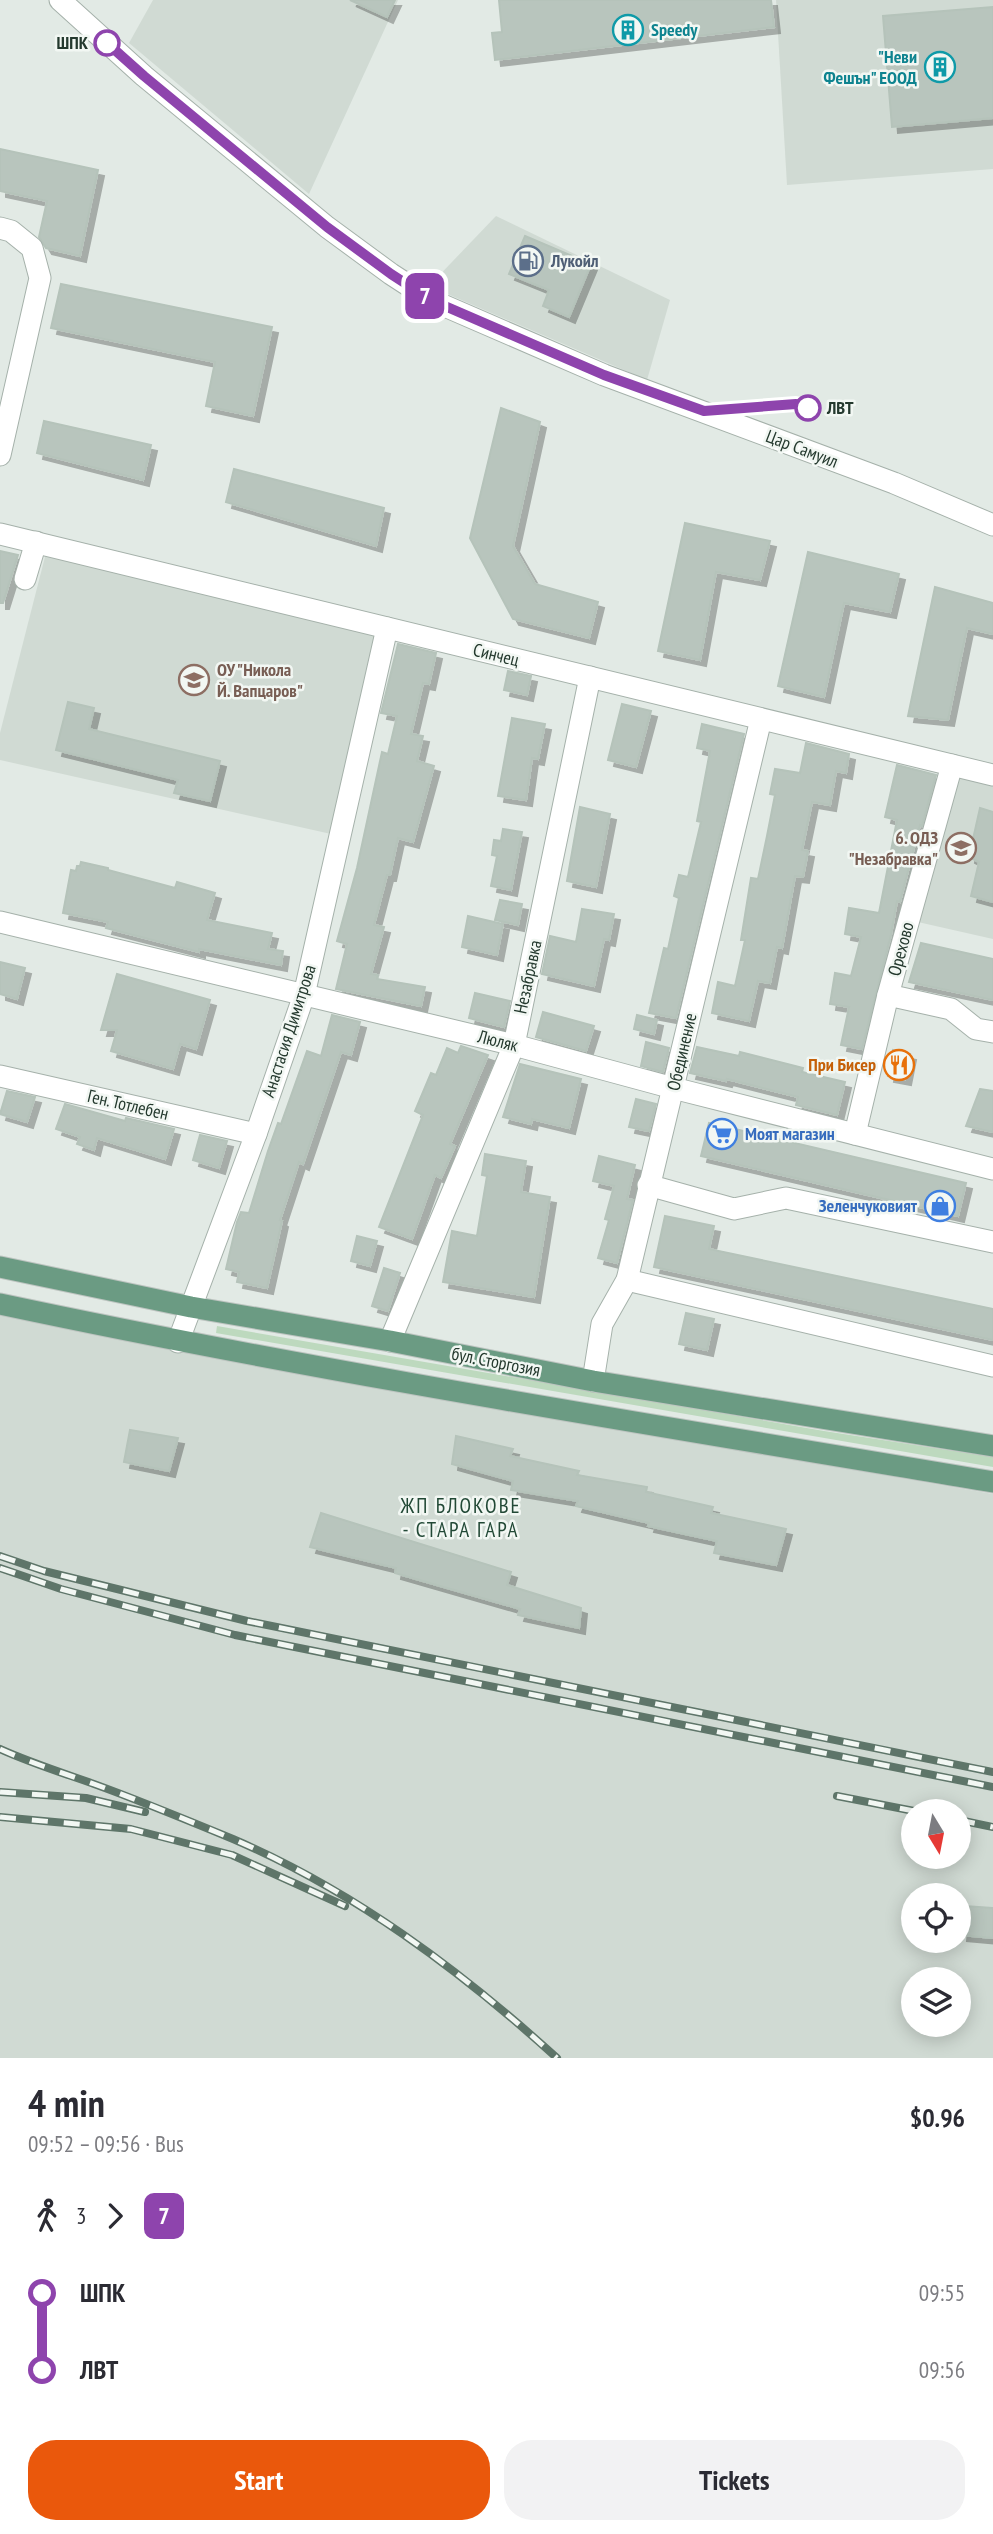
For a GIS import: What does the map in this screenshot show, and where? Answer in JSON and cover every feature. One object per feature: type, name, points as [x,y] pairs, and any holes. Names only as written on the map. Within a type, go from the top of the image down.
[{"type":"main road","name":"бул. Сторгозия","points":[[0,1267],[191,1307],[390,1341],[593,1381],[993,1446]]},
{"type":"main road","name":"бул. Сторгозия","points":[[0,1304],[178,1342],[349,1373],[993,1482]]},
{"type":"street","name":"Цар Самуил","points":[[61,0],[144,76],[327,227],[431,300],[604,375],[894,483],[993,525]]},
{"type":"street","points":[[0,228],[11,231],[32,248],[40,278],[6,401],[0,455]]},
{"type":"street","name":"Синчец","points":[[0,534],[993,775]]},
{"type":"street","points":[[25,579],[36,542]]},
{"type":"street","name":"Анастасия Димитрова","points":[[178,1342],[256,1134],[304,995],[387,628]]},
{"type":"street","name":"Незабравка","points":[[390,1341],[514,1045],[590,677]]},
{"type":"street","name":"Обединение","points":[[593,1381],[603,1324],[627,1280],[761,719]]},
{"type":"street","name":"Орехово","points":[[855,1134],[888,995],[952,765]]},
{"type":"street","name":"Люляк","points":[[0,922],[514,1045],[993,1170]]},
{"type":"street","points":[[888,995],[951,1009],[976,1029],[993,1032]]},
{"type":"street","name":"Ген. Тотлебен","points":[[0,1076],[256,1134]]},
{"type":"street","points":[[648,1185],[734,1209],[786,1198],[993,1242]]},
{"type":"street","points":[[627,1280],[993,1366]]},
{"type":"shaded area","points":[[153,0],[398,0],[309,194],[129,43]]},
{"type":"shaded area","points":[[776,0],[993,0],[993,169],[787,185]]},
{"type":"shaded area","points":[[496,216],[670,300],[647,380],[429,286]]},
{"type":"shaded area","name":"ОУ \"Никола Й. Вапцаров\"","points":[[48,545],[387,628],[340,836],[0,760],[0,733]]},
{"type":"shaded area","name":"6. ОДЗ \"Незабравка\"","points":[[952,765],[993,775],[993,939],[909,920]]},
{"type":"shaded area","points":[[0,1301],[504,1410],[993,1494],[993,2058],[0,2058]]},
{"type":"green space","points":[[217,1326],[824,1431],[993,1457],[993,1467],[216,1333]]},
{"type":"building","points":[[350,0],[395,0],[387,17]]},
{"type":"building","name":"Speedy","points":[[499,0],[771,0],[774,27],[495,60],[492,33],[502,32]]},
{"type":"building","name":"\"Неви Фешън\" ЕООД","points":[[993,7],[993,118],[892,127],[883,16]]},
{"type":"building","points":[[0,149],[98,170],[80,256],[46,248],[39,237],[47,201],[0,191]]},
{"type":"building","points":[[525,236],[591,264],[569,317],[543,306],[549,290],[509,274]]},
{"type":"building","points":[[61,284],[272,327],[253,416],[206,406],[215,362],[51,328]]},
{"type":"building","points":[[501,408],[540,422],[513,546],[535,584],[598,602],[589,638],[513,619],[470,538]]},
{"type":"building","points":[[44,421],[151,445],[143,480],[37,453]]},
{"type":"building","points":[[234,469],[384,508],[376,546],[226,502]]},
{"type":"building","points":[[685,523],[770,541],[760,580],[716,572],[700,660],[658,651]]},
{"type":"building","points":[[0,551],[18,555],[3,603],[0,603]]},
{"type":"building","points":[[808,552],[899,574],[890,612],[844,603],[824,697],[778,686]]},
{"type":"building","points":[[935,587],[993,603],[993,634],[967,628],[948,720],[908,716]]},
{"type":"building","points":[[398,644],[436,653],[429,684],[423,683],[411,734],[423,736],[417,761],[434,766],[413,842],[398,838],[390,875],[387,875],[374,925],[384,927],[371,974],[378,975],[377,979],[425,987],[421,1006],[336,989],[347,944],[337,941],[357,868],[382,752],[388,754],[397,716],[381,713]]},
{"type":"building","points":[[508,671],[531,676],[527,695],[504,690]]},
{"type":"building","points":[[68,702],[94,708],[89,729],[220,761],[210,801],[174,793],[178,780],[56,750]]},
{"type":"building","points":[[622,704],[651,711],[636,767],[608,760]]},
{"type":"building","points":[[512,718],[545,724],[538,759],[532,758],[526,800],[498,796]]},
{"type":"building","points":[[702,724],[744,734],[676,1018],[649,1013],[664,948],[668,949],[679,898],[674,896],[679,875],[688,877],[701,822],[697,821],[710,751],[697,748]]},
{"type":"building","points":[[806,743],[849,754],[846,773],[836,771],[830,805],[812,802],[802,850],[808,851],[803,877],[795,876],[782,948],[777,947],[770,983],[758,981],[749,1021],[712,1013],[718,982],[735,986],[745,940],[741,940],[751,878],[758,879],[775,795],[770,794],[775,769],[800,773]]},
{"type":"building","points":[[897,765],[936,775],[900,902],[897,901],[862,1049],[841,1045],[849,1007],[830,1004],[835,973],[851,976],[861,937],[845,934],[849,908],[879,913],[897,820],[885,817]]},
{"type":"building","points":[[580,807],[610,814],[596,887],[567,881]]},
{"type":"building","points":[[980,808],[993,812],[993,902],[971,896],[979,862],[969,857]]},
{"type":"building","points":[[503,829],[522,832],[511,890],[491,886],[497,856],[492,855],[494,840],[501,841]]},
{"type":"building","points":[[81,862],[175,888],[177,882],[215,893],[207,920],[272,933],[268,949],[283,951],[281,965],[199,949],[199,952],[106,928],[108,922],[63,913],[71,870],[76,871]]},
{"type":"building","points":[[500,900],[522,904],[518,925],[495,920]]},
{"type":"building","points":[[582,909],[614,914],[609,940],[604,939],[594,986],[542,974],[550,936],[576,942]]},
{"type":"building","points":[[468,916],[503,924],[497,955],[462,947]]},
{"type":"building","points":[[921,943],[993,959],[993,1000],[909,982]]},
{"type":"building","points":[[0,962],[25,968],[17,999],[0,994]]},
{"type":"building","points":[[117,974],[210,1000],[196,1049],[180,1044],[173,1069],[111,1051],[117,1030],[101,1030]]},
{"type":"building","points":[[475,993],[510,1001],[504,1027],[469,1018]]},
{"type":"building","points":[[543,1012],[594,1026],[586,1051],[536,1037]]},
{"type":"building","points":[[332,1015],[360,1022],[351,1055],[341,1052],[303,1164],[299,1162],[280,1220],[282,1221],[267,1288],[237,1282],[239,1272],[226,1269],[237,1222],[241,1212],[249,1213],[278,1123],[281,1124],[307,1051],[321,1056]]},
{"type":"building","points":[[637,1015],[657,1020],[654,1034],[634,1029]]},
{"type":"building","points":[[646,1042],[669,1048],[663,1072],[641,1066]]},
{"type":"building","points":[[461,1046],[488,1055],[450,1144],[455,1146],[441,1178],[435,1175],[412,1239],[379,1227],[423,1115],[415,1111],[431,1073],[436,1075],[447,1048],[458,1053]]},
{"type":"building","points":[[697,1047],[739,1056],[740,1052],[803,1068],[802,1072],[845,1082],[837,1115],[796,1105],[798,1097],[727,1079],[726,1081],[690,1073]]},
{"type":"building","name":"При Бисер","points":[[893,1050],[910,1054],[905,1079],[888,1076]]},
{"type":"building","points":[[520,1064],[581,1079],[569,1128],[532,1119],[531,1124],[503,1117]]},
{"type":"building","points":[[980,1089],[993,1091],[993,1132],[966,1126]]},
{"type":"building","points":[[7,1091],[35,1097],[27,1122],[0,1114]]},
{"type":"building","points":[[636,1099],[656,1104],[649,1131],[629,1127]]},
{"type":"building","points":[[65,1104],[125,1121],[126,1118],[174,1129],[165,1159],[97,1138],[94,1150],[77,1144],[80,1137],[56,1129]]},
{"type":"building","points":[[709,1123],[966,1183],[958,1216],[701,1156]]},
{"type":"building","points":[[200,1135],[227,1141],[219,1168],[193,1160]]},
{"type":"building","points":[[485,1154],[526,1161],[521,1192],[550,1197],[534,1297],[443,1282],[452,1231],[477,1236],[487,1176],[482,1175]]},
{"type":"building","points":[[599,1156],[635,1165],[627,1199],[633,1200],[617,1263],[598,1258],[609,1220],[605,1219],[614,1186],[593,1181]]},
{"type":"building","points":[[665,1216],[714,1226],[709,1249],[993,1309],[993,1340],[654,1267]]},
{"type":"building","points":[[357,1236],[377,1241],[370,1266],[351,1261]]},
{"type":"building","points":[[384,1268],[400,1273],[388,1311],[372,1306]]},
{"type":"building","points":[[686,1313],[714,1319],[707,1350],[679,1344]]},
{"type":"building","points":[[130,1430],[178,1438],[169,1471],[124,1462]]},
{"type":"building","points":[[456,1436],[513,1449],[510,1456],[579,1471],[577,1475],[647,1487],[646,1492],[713,1507],[711,1513],[786,1529],[776,1565],[714,1553],[717,1541],[576,1506],[578,1501],[511,1490],[513,1481],[452,1464]]},
{"type":"building","points":[[321,1513],[511,1572],[507,1585],[581,1608],[579,1628],[518,1615],[520,1609],[395,1573],[396,1568],[310,1547]]},
{"type":"building","points":[[971,1906],[993,1908],[993,1938],[971,1936]]},
{"type":"railway","points":[[0,1556],[44,1571],[247,1621],[993,1772]]},
{"type":"railway","points":[[0,1568],[61,1589],[235,1635],[993,1787]]},
{"type":"railway","points":[[0,1749],[233,1839],[321,1883],[363,1908],[444,1964],[557,2058]]},
{"type":"railway","points":[[0,1792],[86,1798],[145,1812]]},
{"type":"railway","points":[[837,1796],[901,1808]]},
{"type":"railway","points":[[0,1817],[131,1829],[232,1855],[345,1906]]},
{"type":"railway","points":[[971,1822],[993,1827]]},
{"type":"bus line","name":"7","points":[[107,43],[327,227],[431,300],[604,375],[704,411],[796,404],[808,408]]},
{"type":"place","name":"Speedy","points":[[628,30]]},
{"type":"place","name":"ШПК","points":[[107,43]]},
{"type":"place","name":"\"Неви Фешън\" ЕООД","points":[[940,67]]},
{"type":"place","name":"Лукойл","points":[[528,261]]},
{"type":"place","name":"ЛВТ","points":[[808,408]]},
{"type":"place","name":"ОУ \"Никола Й. Вапцаров\"","points":[[194,680]]},
{"type":"place","name":"6. ОДЗ \"Незабравка\"","points":[[961,848]]},
{"type":"place","name":"При Бисер","points":[[899,1065]]},
{"type":"place","name":"Моят магазин","points":[[722,1134]]},
{"type":"place","name":"Зеленчуковият","points":[[940,1206]]},
{"type":"district","name":"ЖП БЛОКОВЕ - СТАРА ГАРА","points":[[461,1518]]}]
